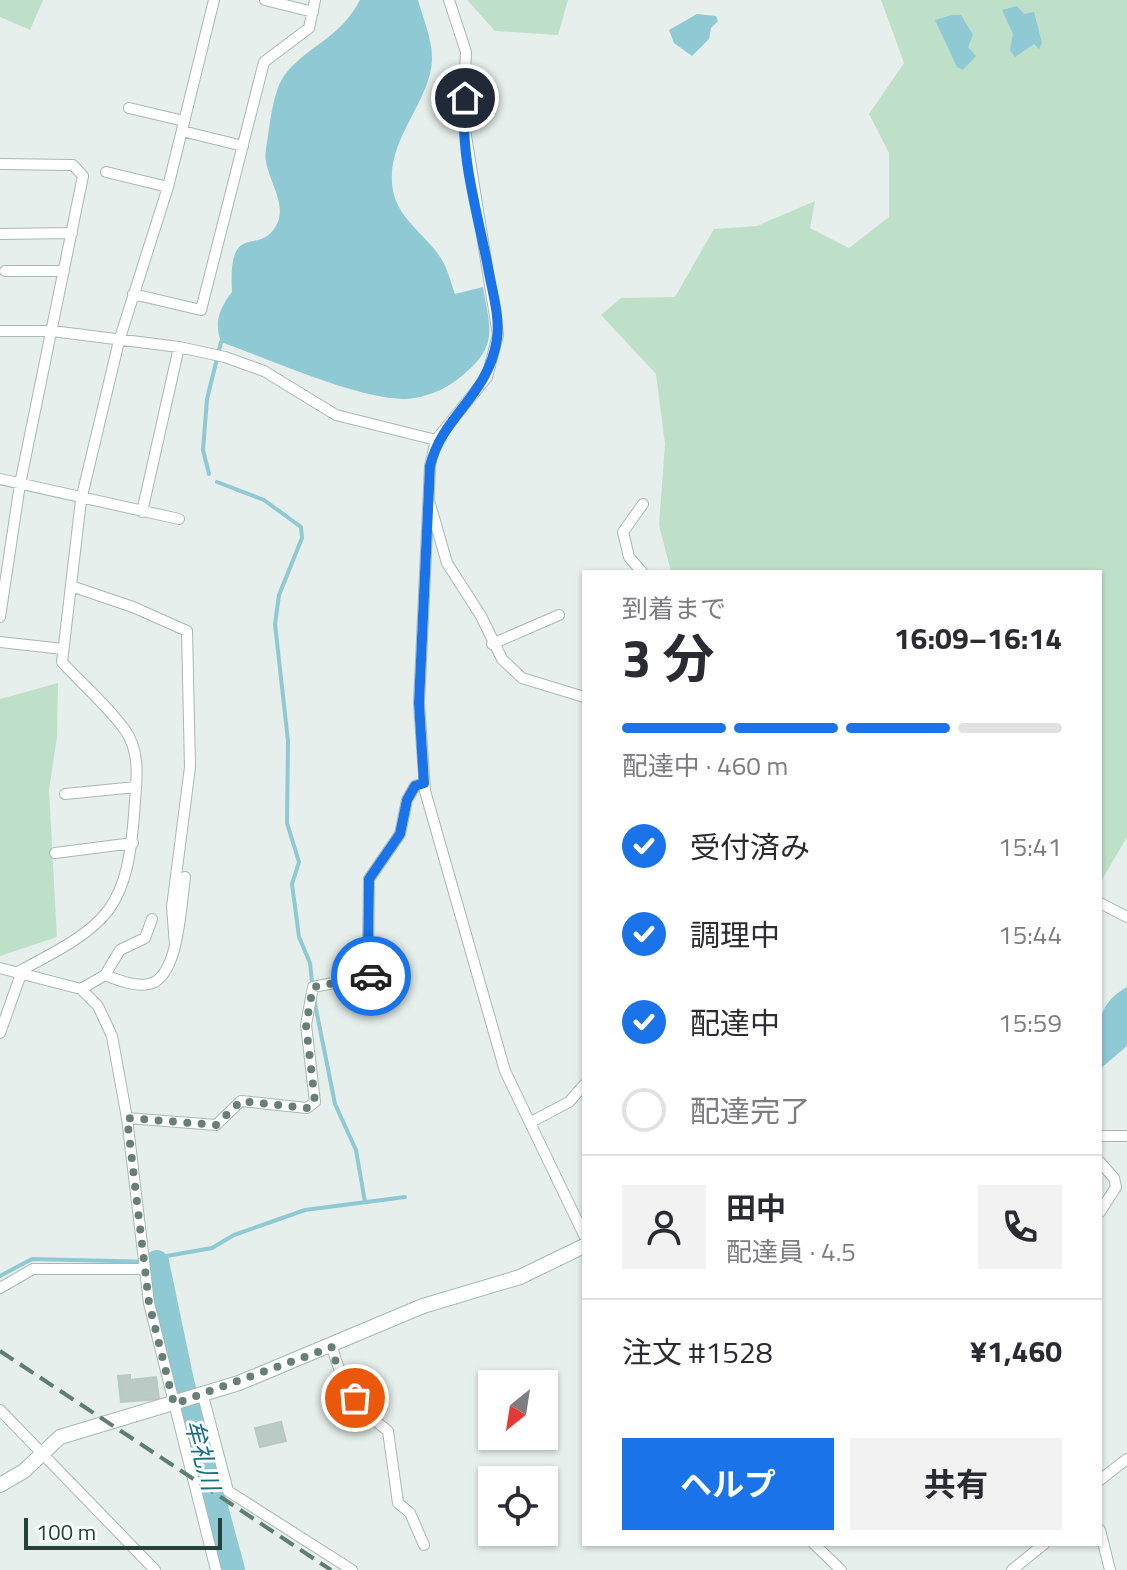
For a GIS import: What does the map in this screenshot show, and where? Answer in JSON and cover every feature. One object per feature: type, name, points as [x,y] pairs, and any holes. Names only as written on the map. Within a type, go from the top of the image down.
[{"type":"street","points":[[0,1033],[19,973],[78,940],[103,921],[119,898],[133,843],[137,764],[126,731],[62,662],[63,649],[81,500],[119,341],[168,187],[214,0]]},
{"type":"street","points":[[265,0],[313,12]]},
{"type":"street","points":[[133,294],[201,310],[264,62],[309,28],[315,0]]},
{"type":"street","points":[[449,0],[466,52],[463,117],[498,335],[487,377],[436,440],[430,466],[419,703],[424,783],[434,831],[505,1071],[582,1231]]},
{"type":"street","points":[[129,108],[243,146]]},
{"type":"street","points":[[0,164],[73,165],[83,176],[4,569],[0,617]]},
{"type":"street","points":[[106,172],[168,187]]},
{"type":"street","points":[[0,234],[72,233]]},
{"type":"street","points":[[5,271],[64,271]]},
{"type":"street","points":[[0,331],[52,331],[179,347],[225,357],[264,371],[336,415],[436,440]]},
{"type":"street","points":[[142,512],[179,347]]},
{"type":"street","points":[[0,479],[81,500],[179,519]]},
{"type":"street","points":[[428,499],[447,563],[481,616],[492,644],[522,678],[582,696]]},
{"type":"street","points":[[640,570],[629,557],[623,532],[643,504]]},
{"type":"street","points":[[71,586],[133,607],[187,631],[190,767],[172,907],[175,945]]},
{"type":"street","points":[[492,644],[559,615]]},
{"type":"street","points":[[0,642],[63,649]]},
{"type":"street","points":[[127,1118],[216,1125],[241,1101],[307,1108],[315,1102],[306,1025],[313,987],[370,976],[374,968],[368,955],[369,879],[400,834],[407,800],[415,786],[424,783]]},
{"type":"street","points":[[65,794],[136,787]]},
{"type":"street","points":[[55,853],[133,843]]},
{"type":"street","points":[[105,975],[147,985],[162,979],[175,945],[185,877]]},
{"type":"street","points":[[1102,904],[1127,917]]},
{"type":"street","points":[[81,989],[105,975],[120,950],[145,938],[152,919]]},
{"type":"street","points":[[0,968],[81,989],[98,1006],[112,1036],[127,1118],[144,1269],[216,1570]]},
{"type":"street","points":[[531,1122],[569,1102],[582,1087]]},
{"type":"street","points":[[1102,1136],[1127,1136]]},
{"type":"street","points":[[1102,1164],[1114,1178],[1116,1187],[1102,1209]]},
{"type":"street","points":[[0,1485],[24,1471],[40,1452],[60,1437],[201,1396],[332,1347],[423,1306],[520,1277],[582,1247]]},
{"type":"street","points":[[0,1288],[33,1269],[144,1269]]},
{"type":"street","points":[[332,1347],[340,1379],[370,1418],[388,1431],[398,1503],[410,1513],[424,1545]]},
{"type":"street","points":[[201,1396],[228,1491],[352,1570]]},
{"type":"street","points":[[0,1410],[155,1570]]},
{"type":"street","points":[[1102,1478],[1127,1459]]},
{"type":"street","points":[[1102,1538],[1110,1570]]},
{"type":"street","points":[[816,1546],[841,1570]]},
{"type":"street","points":[[1012,1570],[1042,1546]]},
{"type":"green space","points":[[0,0],[43,0],[30,30],[0,17]]},
{"type":"green space","points":[[467,0],[568,0],[558,35],[495,31]]},
{"type":"green space","points":[[881,0],[1127,0],[1127,837],[1102,880],[1102,570],[670,570],[659,525],[665,444],[656,374],[601,315],[621,298],[675,297],[714,229],[757,226],[815,201],[810,228],[849,248],[889,217],[889,153],[869,114],[904,63]]},
{"type":"green space","points":[[58,683],[57,737],[49,790],[57,937],[0,956],[0,699]]},
{"type":"water","points":[[360,0],[418,0],[432,60],[423,93],[394,158],[394,195],[403,213],[442,260],[455,294],[483,287],[488,314],[487,345],[474,364],[446,387],[414,398],[372,395],[318,379],[221,342],[218,328],[221,310],[232,292],[232,269],[239,247],[269,235],[279,217],[278,197],[266,158],[270,119],[278,88],[296,62],[335,32]]},
{"type":"water","points":[[1017,6],[1024,14],[1034,12],[1042,43],[1039,49],[1034,44],[1015,57],[1010,50],[1013,34],[1002,10]]},
{"type":"water","points":[[697,14],[716,16],[718,21],[711,28],[709,39],[692,56],[674,43],[669,30]]},
{"type":"water","points":[[961,15],[973,35],[968,47],[976,56],[963,70],[957,67],[935,20]]},
{"type":"water","points":[[1127,987],[1127,1046],[1102,1067],[1102,1015],[1116,995]]},
{"type":"water","points":[[198,1476],[217,1480],[240,1570],[220,1570]]},
{"type":"building","points":[[130,1375],[130,1380],[156,1377],[159,1399],[121,1402],[118,1376]]},
{"type":"building","points":[[281,1422],[286,1441],[260,1447],[255,1428]]},
{"type":"waterway","points":[[209,474],[203,450],[207,399],[221,342]]},
{"type":"waterway","points":[[217,482],[264,500],[301,527],[302,538],[279,595],[275,624],[288,741],[287,823],[299,862],[292,884],[299,937],[310,963],[312,982]]},
{"type":"waterway","points":[[314,999],[335,1104],[356,1150],[365,1202]]},
{"type":"waterway","points":[[0,1276],[32,1259],[157,1262],[161,1257],[212,1248],[234,1235],[305,1210],[405,1197]]},
{"type":"waterway","name":"牟礼川","points":[[157,1262],[182,1381],[233,1570]]},
{"type":"railway","points":[[0,1351],[331,1570]]},
{"type":"way so far","points":[[355,1398],[340,1379],[332,1347],[174,1404],[149,1303],[127,1118],[216,1125],[241,1101],[307,1108],[315,1102],[306,1025],[313,987],[371,976]]},
{"type":"route","points":[[371,976],[374,968],[368,955],[369,879],[400,834],[407,800],[415,786],[424,783],[419,703],[430,466],[436,440],[487,377],[498,335],[469,167],[463,117],[465,98]]}]
